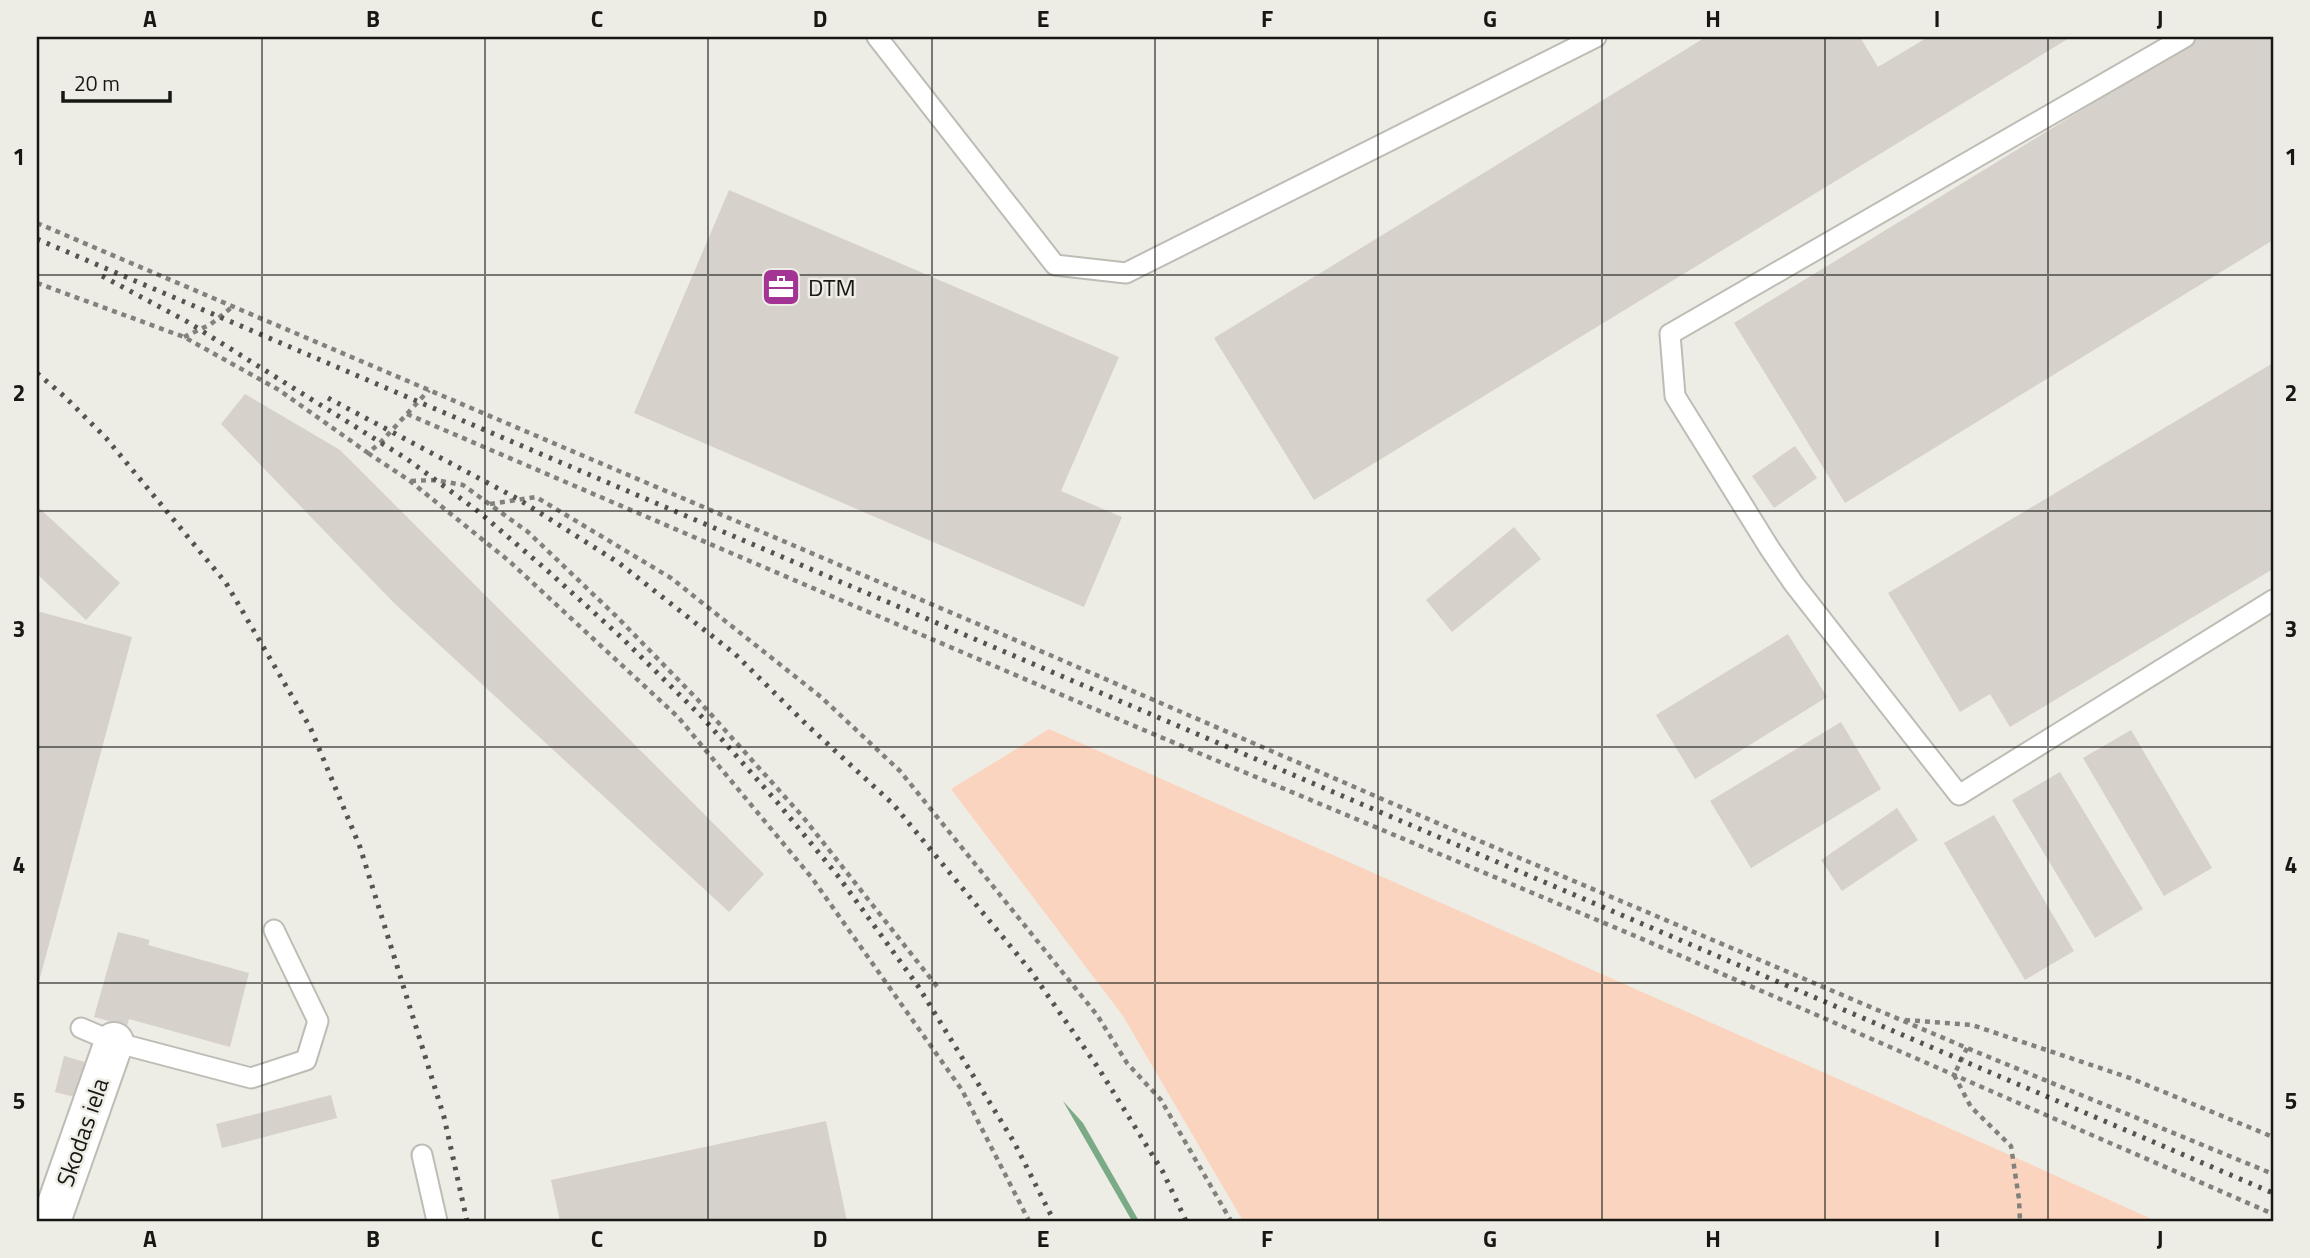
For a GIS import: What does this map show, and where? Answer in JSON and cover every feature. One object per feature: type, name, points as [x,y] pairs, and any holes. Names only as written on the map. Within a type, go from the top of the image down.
[{"type":"street","name":"Skodas iela","points":[[51,1221],[97,1035]]},
{"type":"lane","points":[[877,37],[1055,265],[1126,273],[1596,37]]},
{"type":"lane","points":[[2185,37],[1670,334],[1675,396],[1794,584],[1959,795],[2273,600]]},
{"type":"lane","points":[[97,1035],[251,1078],[306,1060],[318,1021],[274,930]]},
{"type":"lane","points":[[422,1155],[437,1221]]},
{"type":"path","points":[[37,223],[1900,1020],[2273,1174]]},
{"type":"path","points":[[37,283],[184,337],[279,390],[410,481],[509,561],[678,717],[803,867],[962,1090],[1029,1221]]},
{"type":"path","points":[[184,337],[211,324],[232,307]]},
{"type":"path","points":[[368,453],[429,390]]},
{"type":"path","points":[[407,414],[1113,717],[1640,938],[2273,1214]]},
{"type":"path","points":[[410,481],[435,480],[463,485],[528,532],[617,617],[698,700],[803,817],[939,989]]},
{"type":"path","points":[[490,504],[536,497],[671,578],[821,697],[900,771],[1097,1015],[1127,1063],[1161,1100],[1231,1221]]},
{"type":"path","points":[[1900,1020],[1972,1025],[2130,1078],[2273,1137]]},
{"type":"path","points":[[1954,1075],[1966,1048]]},
{"type":"path","points":[[1954,1075],[1971,1107],[2011,1146],[2020,1221]]},
{"type":"shaded area","points":[[1049,729],[2156,1221],[1243,1221],[1123,1016],[951,789]]},
{"type":"shaded area","points":[[1063,1101],[1083,1123],[1139,1221],[1132,1221]]},
{"type":"building","points":[[1706,37],[1860,37],[1878,67],[1928,37],[2071,37],[1314,500],[1214,338]]},
{"type":"building","points":[[2201,37],[2273,37],[2273,240],[1845,503],[1734,323]]},
{"type":"building","points":[[729,190],[1119,357],[1061,491],[1122,517],[1084,607],[634,413]]},
{"type":"building","points":[[2273,363],[2273,569],[2010,727],[1990,694],[1960,712],[1888,593]]},
{"type":"building","points":[[245,394],[340,450],[764,874],[729,912],[394,603],[221,424]]},
{"type":"building","points":[[1795,446],[1817,478],[1774,508],[1752,476]]},
{"type":"building","points":[[37,506],[120,583],[86,620],[37,574]]},
{"type":"building","points":[[1514,527],[1541,559],[1452,632],[1426,600]]},
{"type":"building","points":[[37,611],[132,637],[38,985],[37,985]]},
{"type":"building","points":[[1788,634],[1827,697],[1695,779],[1656,715]]},
{"type":"building","points":[[1841,722],[1881,789],[1751,868],[1710,801]]},
{"type":"building","points":[[2131,730],[2212,868],[2164,896],[2083,758]]},
{"type":"building","points":[[2060,772],[2143,909],[2095,938],[2012,800]]},
{"type":"building","points":[[1897,808],[1918,840],[1842,891],[1821,860]]},
{"type":"building","points":[[1994,815],[2074,951],[2025,980],[1944,843]]},
{"type":"building","points":[[118,932],[150,940],[148,945],[249,973],[230,1047],[129,1019],[127,1026],[94,1017]]},
{"type":"building","points":[[64,1056],[85,1062],[75,1097],[55,1092]]},
{"type":"building","points":[[331,1095],[337,1118],[222,1148],[216,1124]]},
{"type":"building","points":[[826,1121],[847,1221],[560,1221],[551,1180]]},
{"type":"railway","points":[[37,239],[2273,1193]]},
{"type":"railway","points":[[102,276],[186,321],[407,459],[479,512],[549,572],[621,637],[703,718],[838,876],[918,986],[1014,1142],[1054,1221]]},
{"type":"railway","points":[[37,373],[106,438],[226,583],[310,727],[360,847],[444,1117],[467,1221]]},
{"type":"railway","points":[[328,398],[518,499],[619,563],[735,654],[893,804],[1030,970],[1099,1069],[1163,1172],[1186,1221]]},
{"type":"place","name":"DTM","points":[[781,287]]}]
